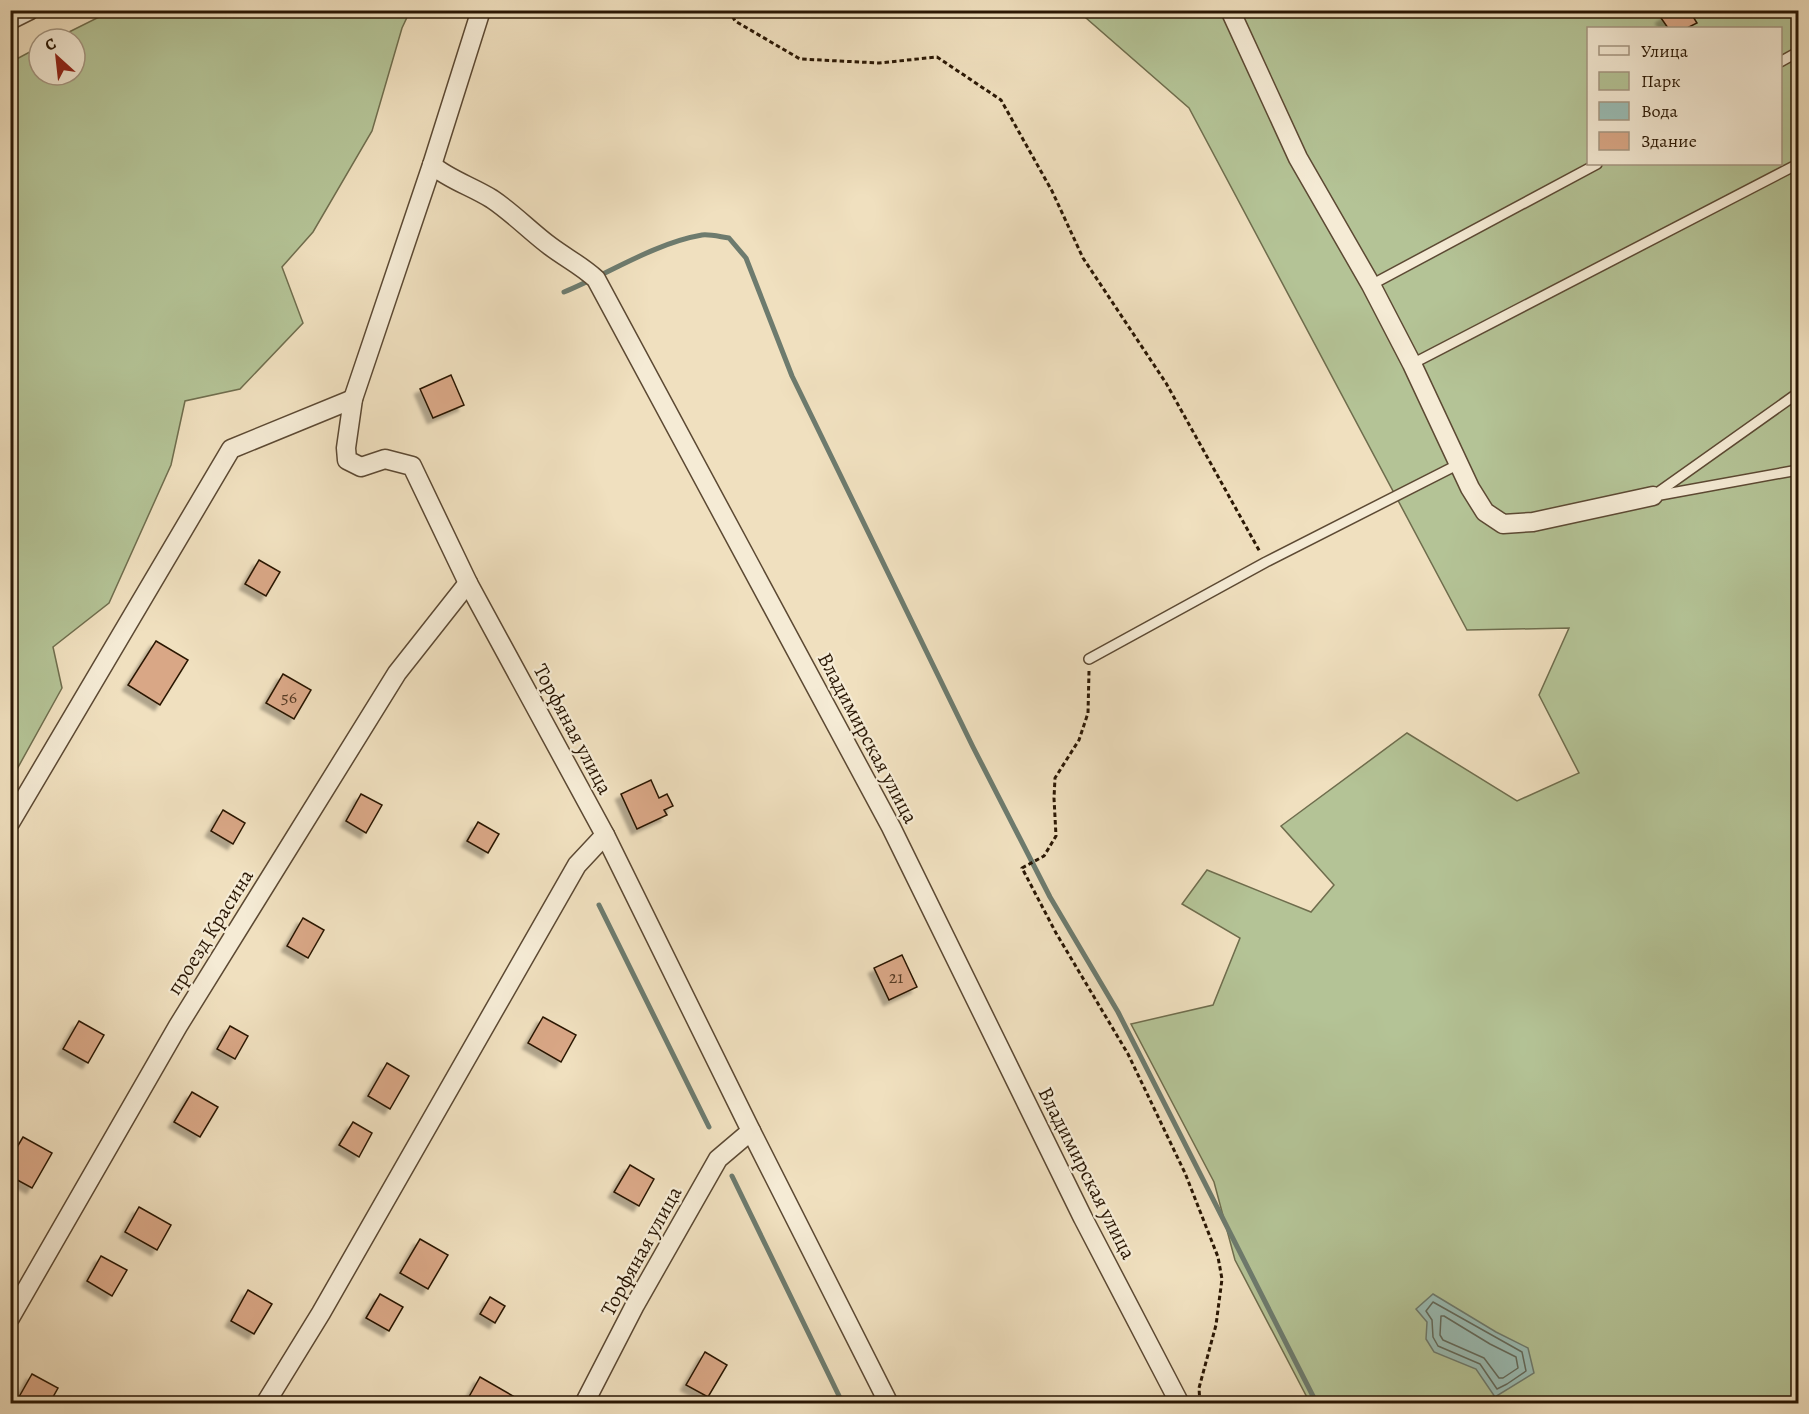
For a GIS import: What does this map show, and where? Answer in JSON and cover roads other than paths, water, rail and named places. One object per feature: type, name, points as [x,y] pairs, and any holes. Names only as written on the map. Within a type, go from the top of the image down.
[{"type":"street","points":[[10,20],[30,10]]},
{"type":"street","points":[[10,823],[231,449],[353,399],[432,165],[481,10]]},
{"type":"street","points":[[1230,10],[1298,158],[1371,285],[1412,364],[1470,488],[1485,513],[1503,524],[1533,522],[1653,496]]},
{"type":"street","name":"Владимирская улица","points":[[432,165],[443,174],[465,183],[495,201],[551,247],[584,268],[596,279],[891,827],[1083,1218],[1180,1404]]},
{"type":"street","name":"Торфяная улица","points":[[353,399],[346,448],[347,460],[361,467],[386,459],[412,466],[468,583],[605,835],[889,1404]]},
{"type":"street","name":"проезд Красина","points":[[10,1318],[178,1026],[390,683],[468,583]]},
{"type":"street","points":[[265,1404],[321,1313],[578,866],[605,835]]},
{"type":"street","name":"Торфяная улица","points":[[584,1404],[635,1305],[718,1159],[751,1131]]},
{"type":"lane","points":[[1398,10],[1419,10]]},
{"type":"lane","points":[[1782,61],[1798,52]]},
{"type":"lane","points":[[1371,285],[1595,165]]},
{"type":"lane","points":[[1412,364],[1798,165]]},
{"type":"lane","points":[[1653,496],[1798,393]]},
{"type":"lane","points":[[1089,659],[1266,562],[1459,464]]},
{"type":"lane","points":[[1653,496],[1798,470]]},
{"type":"water","points":[[1433,1294],[1496,1332],[1528,1348],[1534,1373],[1495,1397],[1476,1369],[1434,1352],[1426,1339],[1427,1322],[1416,1309]]},
{"type":"waterway","points":[[564,292],[649,252],[702,235],[729,238],[746,258],[792,376],[973,747],[1050,897],[1118,1012],[1317,1404]]},
{"type":"waterway","points":[[599,905],[709,1127]]},
{"type":"waterway","points":[[732,1176],[843,1404]]}]
